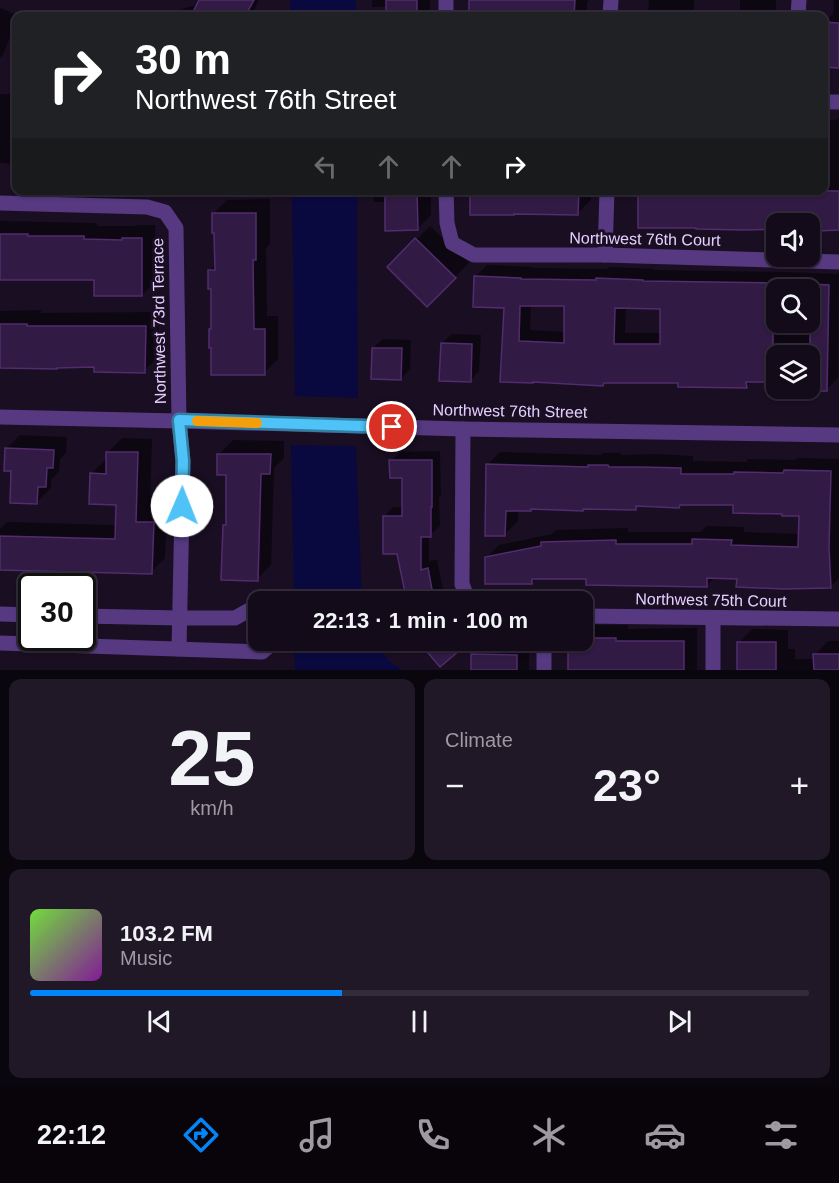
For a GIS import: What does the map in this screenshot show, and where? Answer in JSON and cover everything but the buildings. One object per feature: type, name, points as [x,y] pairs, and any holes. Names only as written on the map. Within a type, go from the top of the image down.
[{"type":"street","name":"Northwest 76th Court","points":[[447,195],[447,223],[452,243],[474,255],[605,255],[839,262]]},
{"type":"street","points":[[605,255],[607,195]]},
{"type":"street","name":"Northwest 73rd Terrace","points":[[0,203],[147,207],[165,212],[176,228],[179,420],[183,461],[179,649]]},
{"type":"street","name":"Northwest 76th Street","points":[[0,417],[463,429],[839,435]]},
{"type":"street","points":[[463,429],[462,584],[464,591]]},
{"type":"street","points":[[96,616],[235,618],[248,611]]},
{"type":"street","points":[[0,614],[18,615]]},
{"type":"street","name":"Northwest 75th Court","points":[[593,616],[839,619]]},
{"type":"street","points":[[713,618],[713,670]]},
{"type":"street","points":[[0,644],[263,651]]},
{"type":"street","points":[[544,651],[544,670]]},
{"type":"shaded area","points":[[290,0],[356,0],[356,12],[290,12]]},
{"type":"shaded area","points":[[292,195],[357,195],[358,398],[295,396]]},
{"type":"shaded area","points":[[291,445],[356,446],[362,591],[294,591]]},
{"type":"shaded area","points":[[294,651],[382,651],[389,661],[402,670],[295,670]]},
{"type":"slow traffic","points":[[197,421],[257,423]]},
{"type":"route","points":[[182,506],[183,461],[179,420],[392,427]]}]
